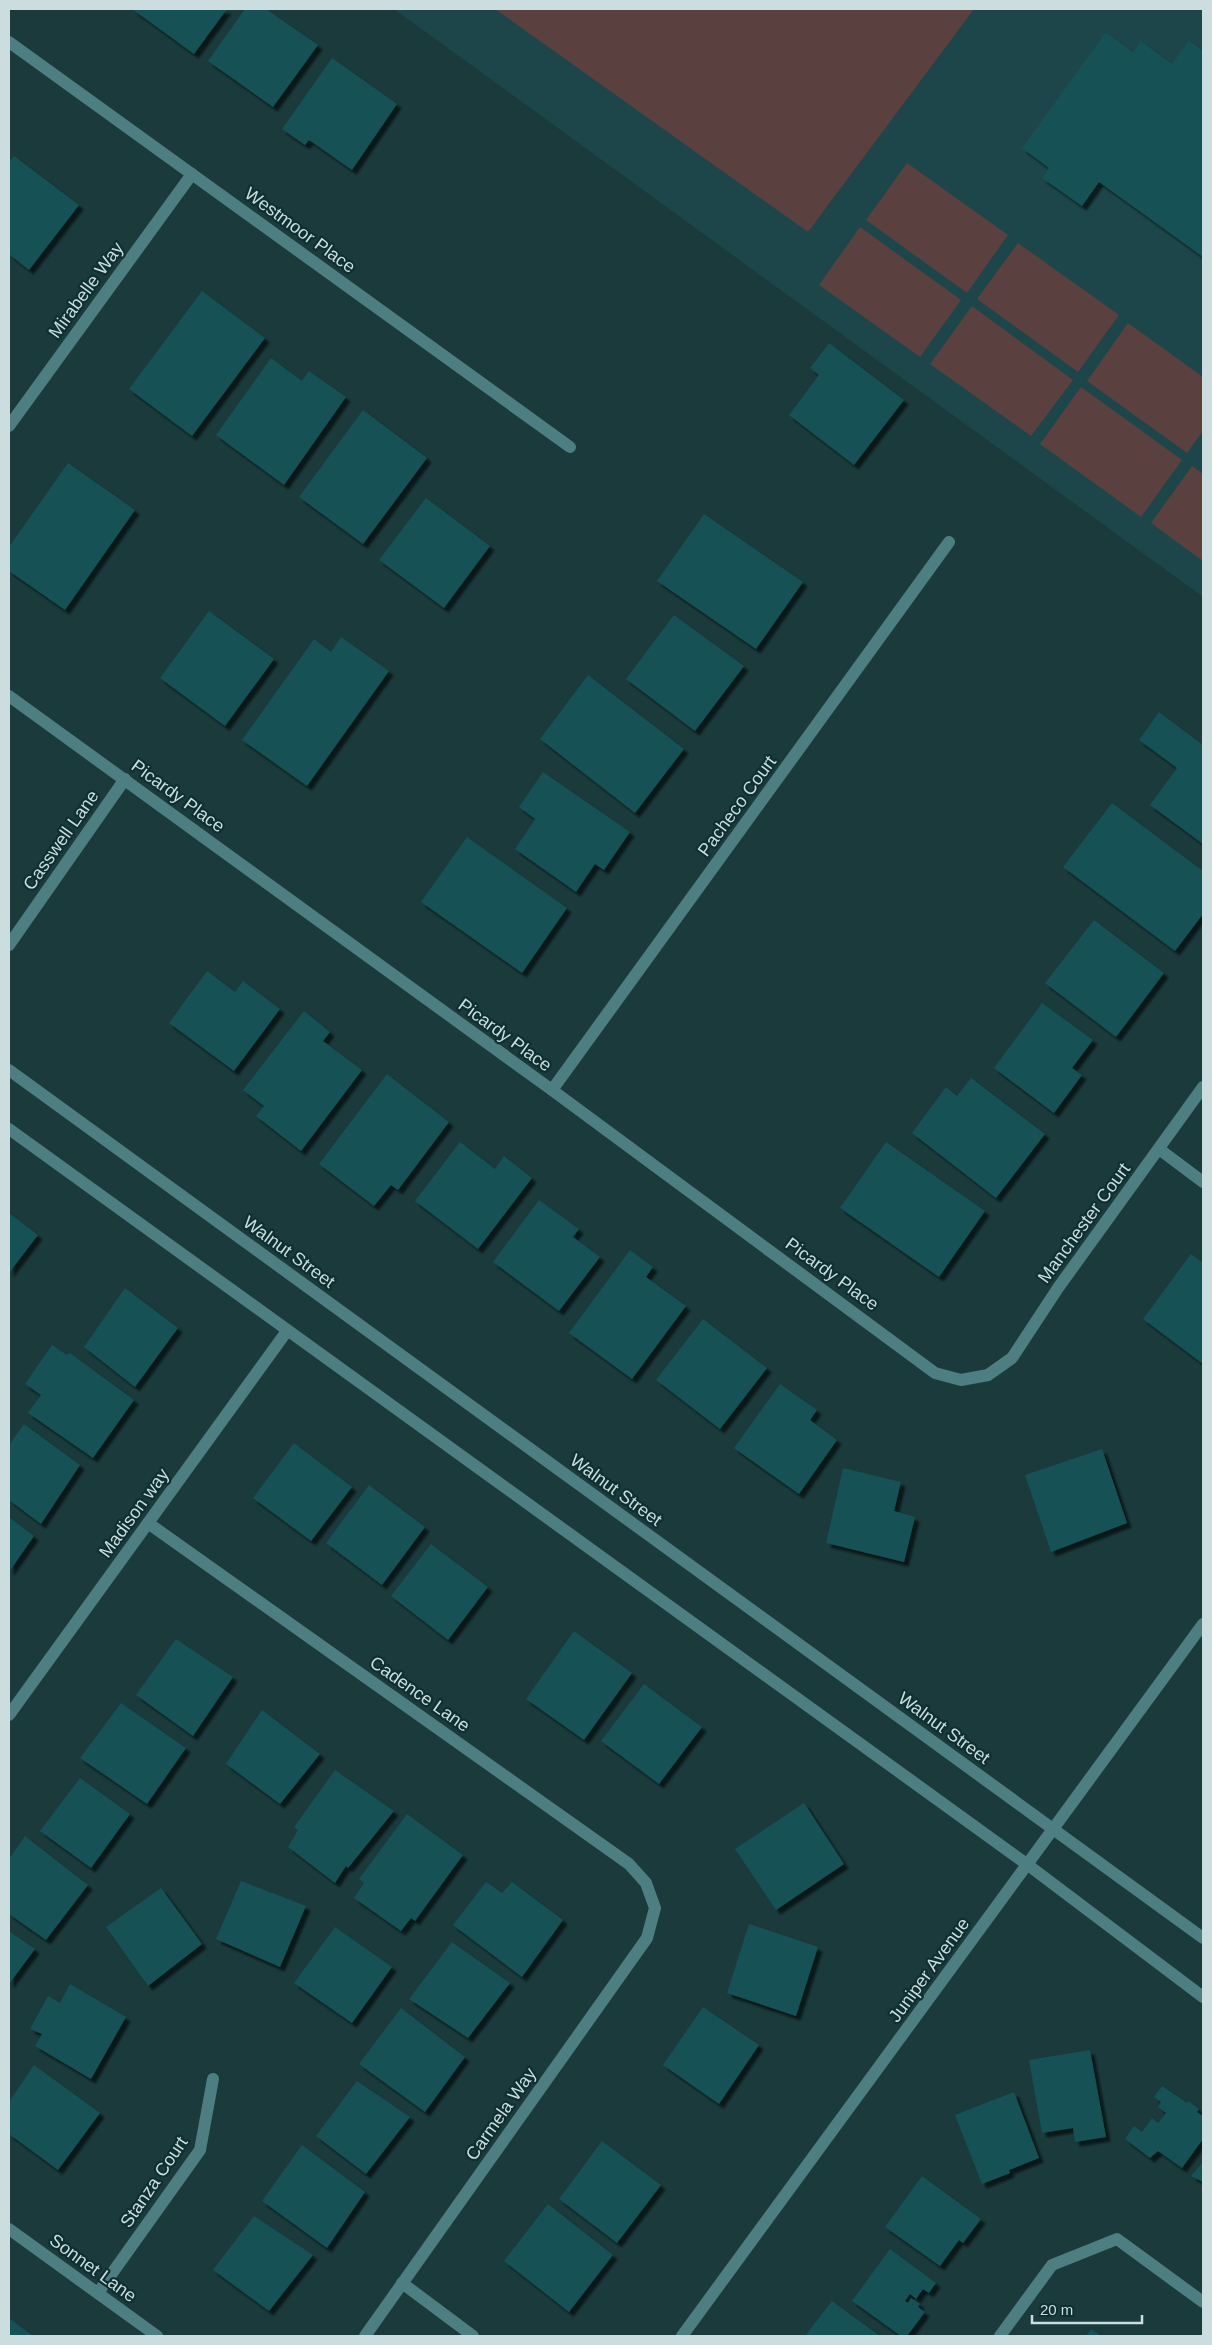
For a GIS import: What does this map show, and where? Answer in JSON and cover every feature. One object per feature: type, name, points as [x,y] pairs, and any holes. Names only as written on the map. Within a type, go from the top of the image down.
[{"type":"street","name":"Westmoor Place","points":[[9,42],[570,447]]},
{"type":"street","name":"Mirabelle Way","points":[[9,426],[192,174]]},
{"type":"street","name":"Pacheco Court","points":[[552,1090],[949,542]]},
{"type":"street","name":"Picardy Place","points":[[9,696],[552,1090],[935,1373],[961,1380],[988,1374]]},
{"type":"street","name":"Casswell Lane","points":[[9,945],[125,779]]},
{"type":"street","name":"Walnut Street","points":[[9,1070],[1203,1938]]},
{"type":"street","name":"Manchester Court","points":[[988,1374],[1012,1358],[1058,1288],[1203,1087]]},
{"type":"street","points":[[9,1129],[1028,1864],[1203,1997]]},
{"type":"street","points":[[1159,1149],[1203,1182]]},
{"type":"street","name":"Madison way","points":[[9,1715],[287,1331]]},
{"type":"street","name":"Cadence Lane","points":[[148,1523],[629,1864],[646,1883],[655,1908]]},
{"type":"street","name":"Juniper Avenue","points":[[682,2336],[1203,1624]]},
{"type":"street","name":"Carmela Way","points":[[365,2336],[648,1938],[655,1908]]},
{"type":"street","name":"Stanza Court","points":[[98,2293],[200,2150],[213,2079]]},
{"type":"street","name":"Sonnet Lane","points":[[9,2229],[157,2336]]},
{"type":"street","points":[[1000,2336],[1052,2265],[1117,2239],[1203,2302]]},
{"type":"street","points":[[402,2284],[473,2336]]},
{"type":"shaded area","points":[[394,9],[1203,9],[1203,597]]},
{"type":"shaded area","points":[[495,9],[974,9],[808,232]]},
{"type":"shaded area","points":[[907,163],[1008,235],[967,293],[866,220]]},
{"type":"shaded area","points":[[860,227],[961,300],[920,357],[819,285]]},
{"type":"shaded area","points":[[1018,243],[1119,315],[1078,372],[977,299]]},
{"type":"shaded area","points":[[972,306],[1073,380],[1031,436],[930,364]]},
{"type":"shaded area","points":[[1128,323],[1203,377],[1203,431],[1187,453],[1087,381]]},
{"type":"shaded area","points":[[1081,387],[1182,460],[1141,517],[1040,444]]},
{"type":"shaded area","points":[[1192,466],[1203,474],[1203,561],[1151,523]]},
{"type":"building","points":[[132,9],[227,9],[194,54]]},
{"type":"building","points":[[245,9],[266,9],[318,45],[273,107],[208,61]]},
{"type":"building","points":[[1106,32],[1133,52],[1141,41],[1172,64],[1189,40],[1203,51],[1203,257],[1099,182],[1082,206],[1042,178],[1049,168],[1022,148]]},
{"type":"building","points":[[332,58],[397,104],[352,170],[309,140],[305,145],[282,129]]},
{"type":"building","points":[[14,156],[79,205],[29,270],[9,254],[9,162]]},
{"type":"building","points":[[202,291],[265,338],[192,436],[129,389]]},
{"type":"building","points":[[829,343],[904,400],[854,465],[789,415],[819,375],[810,368]]},
{"type":"building","points":[[271,358],[302,381],[309,371],[346,397],[284,485],[216,435]]},
{"type":"building","points":[[363,410],[427,458],[363,544],[299,497]]},
{"type":"building","points":[[68,463],[135,510],[65,610],[9,571],[9,547]]},
{"type":"building","points":[[426,498],[490,546],[444,608],[379,560]]},
{"type":"building","points":[[704,514],[803,582],[756,649],[657,581]]},
{"type":"building","points":[[209,611],[274,659],[225,726],[160,678]]},
{"type":"building","points":[[674,615],[744,666],[695,731],[626,679]]},
{"type":"building","points":[[341,637],[389,671],[307,786],[242,740],[314,639],[331,652]]},
{"type":"building","points":[[588,675],[684,749],[635,813],[540,739]]},
{"type":"building","points":[[1159,712],[1203,745],[1203,844],[1150,805],[1177,768],[1139,740]]},
{"type":"building","points":[[543,772],[630,832],[604,870],[595,864],[576,892],[515,849],[535,819],[519,807]]},
{"type":"building","points":[[1112,803],[1203,871],[1203,914],[1175,951],[1063,867]]},
{"type":"building","points":[[467,837],[567,908],[522,973],[421,902]]},
{"type":"building","points":[[1094,920],[1164,973],[1116,1037],[1045,983]]},
{"type":"building","points":[[207,971],[235,992],[243,981],[280,1009],[234,1071],[169,1023]]},
{"type":"building","points":[[1042,1003],[1093,1040],[1072,1068],[1082,1075],[1054,1113],[994,1068]]},
{"type":"building","points":[[304,1011],[330,1032],[323,1041],[362,1070],[301,1151],[256,1116],[264,1106],[243,1090]]},
{"type":"building","points":[[387,1074],[449,1122],[398,1190],[391,1185],[374,1206],[319,1164]]},
{"type":"building","points":[[971,1078],[1045,1134],[996,1198],[912,1133],[946,1087],[957,1096]]},
{"type":"building","points":[[460,1142],[495,1169],[504,1156],[532,1178],[478,1249],[415,1201]]},
{"type":"building","points":[[886,1142],[985,1211],[939,1277],[840,1208]]},
{"type":"building","points":[[539,1200],[579,1229],[573,1237],[600,1257],[559,1311],[493,1262]]},
{"type":"building","points":[[9,1213],[38,1235],[9,1273]]},
{"type":"building","points":[[630,1250],[653,1267],[646,1277],[686,1306],[632,1379],[569,1333]]},
{"type":"building","points":[[1191,1254],[1203,1263],[1203,1364],[1143,1319]]},
{"type":"building","points":[[125,1288],[178,1328],[135,1387],[84,1347]]},
{"type":"building","points":[[703,1319],[767,1368],[720,1429],[656,1380]]},
{"type":"building","points":[[52,1345],[67,1355],[70,1353],[134,1400],[93,1458],[28,1413],[41,1395],[25,1384]]},
{"type":"building","points":[[780,1384],[817,1410],[810,1420],[837,1440],[799,1494],[734,1448]]},
{"type":"building","points":[[24,1424],[80,1465],[41,1524],[9,1500],[9,1445]]},
{"type":"building","points":[[294,1443],[352,1487],[311,1541],[253,1498]]},
{"type":"building","points":[[1102,1449],[1127,1523],[1051,1552],[1025,1475]]},
{"type":"building","points":[[843,1468],[901,1482],[894,1511],[915,1517],[904,1562],[826,1543]]},
{"type":"building","points":[[369,1485],[425,1527],[382,1585],[326,1543]]},
{"type":"building","points":[[9,1517],[34,1536],[9,1572]]},
{"type":"building","points":[[431,1544],[488,1587],[448,1640],[391,1596]]},
{"type":"building","points":[[574,1631],[632,1673],[584,1740],[526,1699]]},
{"type":"building","points":[[176,1639],[233,1677],[193,1736],[136,1695]]},
{"type":"building","points":[[644,1684],[702,1727],[659,1784],[601,1741]]},
{"type":"building","points":[[121,1703],[186,1748],[147,1804],[80,1758]]},
{"type":"building","points":[[262,1710],[320,1754],[280,1804],[226,1764]]},
{"type":"building","points":[[335,1770],[394,1811],[348,1868],[346,1866],[335,1883],[288,1847],[298,1830],[294,1827]]},
{"type":"building","points":[[80,1778],[130,1814],[91,1868],[40,1831]]},
{"type":"building","points":[[804,1803],[844,1864],[776,1910],[735,1849]]},
{"type":"building","points":[[407,1814],[463,1855],[415,1921],[411,1918],[401,1931],[354,1898],[364,1883],[359,1879]]},
{"type":"building","points":[[25,1836],[88,1885],[46,1940],[9,1914],[9,1859]]},
{"type":"building","points":[[241,1881],[306,1906],[280,1967],[216,1939]]},
{"type":"building","points":[[486,1882],[502,1893],[512,1882],[563,1920],[522,1977],[453,1925]]},
{"type":"building","points":[[161,1888],[202,1944],[148,1986],[106,1927]]},
{"type":"building","points":[[749,1924],[818,1947],[796,2016],[727,1993]]},
{"type":"building","points":[[335,1927],[392,1967],[352,2023],[294,1983]]},
{"type":"building","points":[[9,1931],[35,1949],[9,1984]]},
{"type":"building","points":[[452,1942],[510,1983],[468,2038],[409,1999]]},
{"type":"building","points":[[70,1984],[126,2017],[91,2079],[35,2046],[42,2034],[30,2029],[48,1996],[60,2003]]},
{"type":"building","points":[[703,2007],[759,2045],[719,2104],[663,2065]]},
{"type":"building","points":[[401,2008],[465,2057],[425,2112],[359,2064]]},
{"type":"building","points":[[1090,2050],[1106,2137],[1075,2142],[1073,2128],[1042,2133],[1029,2060]]},
{"type":"building","points":[[34,2065],[100,2113],[58,2170],[9,2134],[9,2102]]},
{"type":"building","points":[[357,2081],[410,2117],[366,2174],[316,2136]]},
{"type":"building","points":[[1162,2086],[1199,2109],[1197,2112],[1203,2116],[1203,2139],[1182,2168],[1158,2151],[1150,2158],[1125,2139],[1134,2126],[1142,2132],[1152,2118],[1158,2123],[1166,2113],[1158,2107],[1161,2102],[1154,2097]]},
{"type":"building","points":[[1014,2092],[1039,2158],[1009,2170],[1010,2173],[982,2184],[955,2115]]},
{"type":"building","points":[[602,2141],[661,2185],[617,2243],[559,2199]]},
{"type":"building","points":[[302,2145],[365,2192],[327,2248],[262,2201]]},
{"type":"building","points":[[1203,2162],[1203,2182],[1191,2176]]},
{"type":"building","points":[[922,2176],[981,2219],[963,2243],[959,2240],[940,2266],[885,2227]]},
{"type":"building","points":[[548,2204],[613,2255],[569,2312],[504,2261]]},
{"type":"building","points":[[254,2216],[313,2255],[269,2311],[213,2270]]},
{"type":"building","points":[[890,2249],[936,2283],[929,2293],[923,2289],[916,2299],[910,2294],[905,2301],[908,2303],[911,2298],[920,2304],[918,2307],[925,2312],[907,2336],[901,2336],[852,2301]]},
{"type":"building","points":[[832,2301],[880,2336],[805,2336]]},
{"type":"building","points":[[9,2318],[33,2336],[9,2336]]},
{"type":"building","points":[[1091,2329],[1101,2336],[1086,2336]]}]
